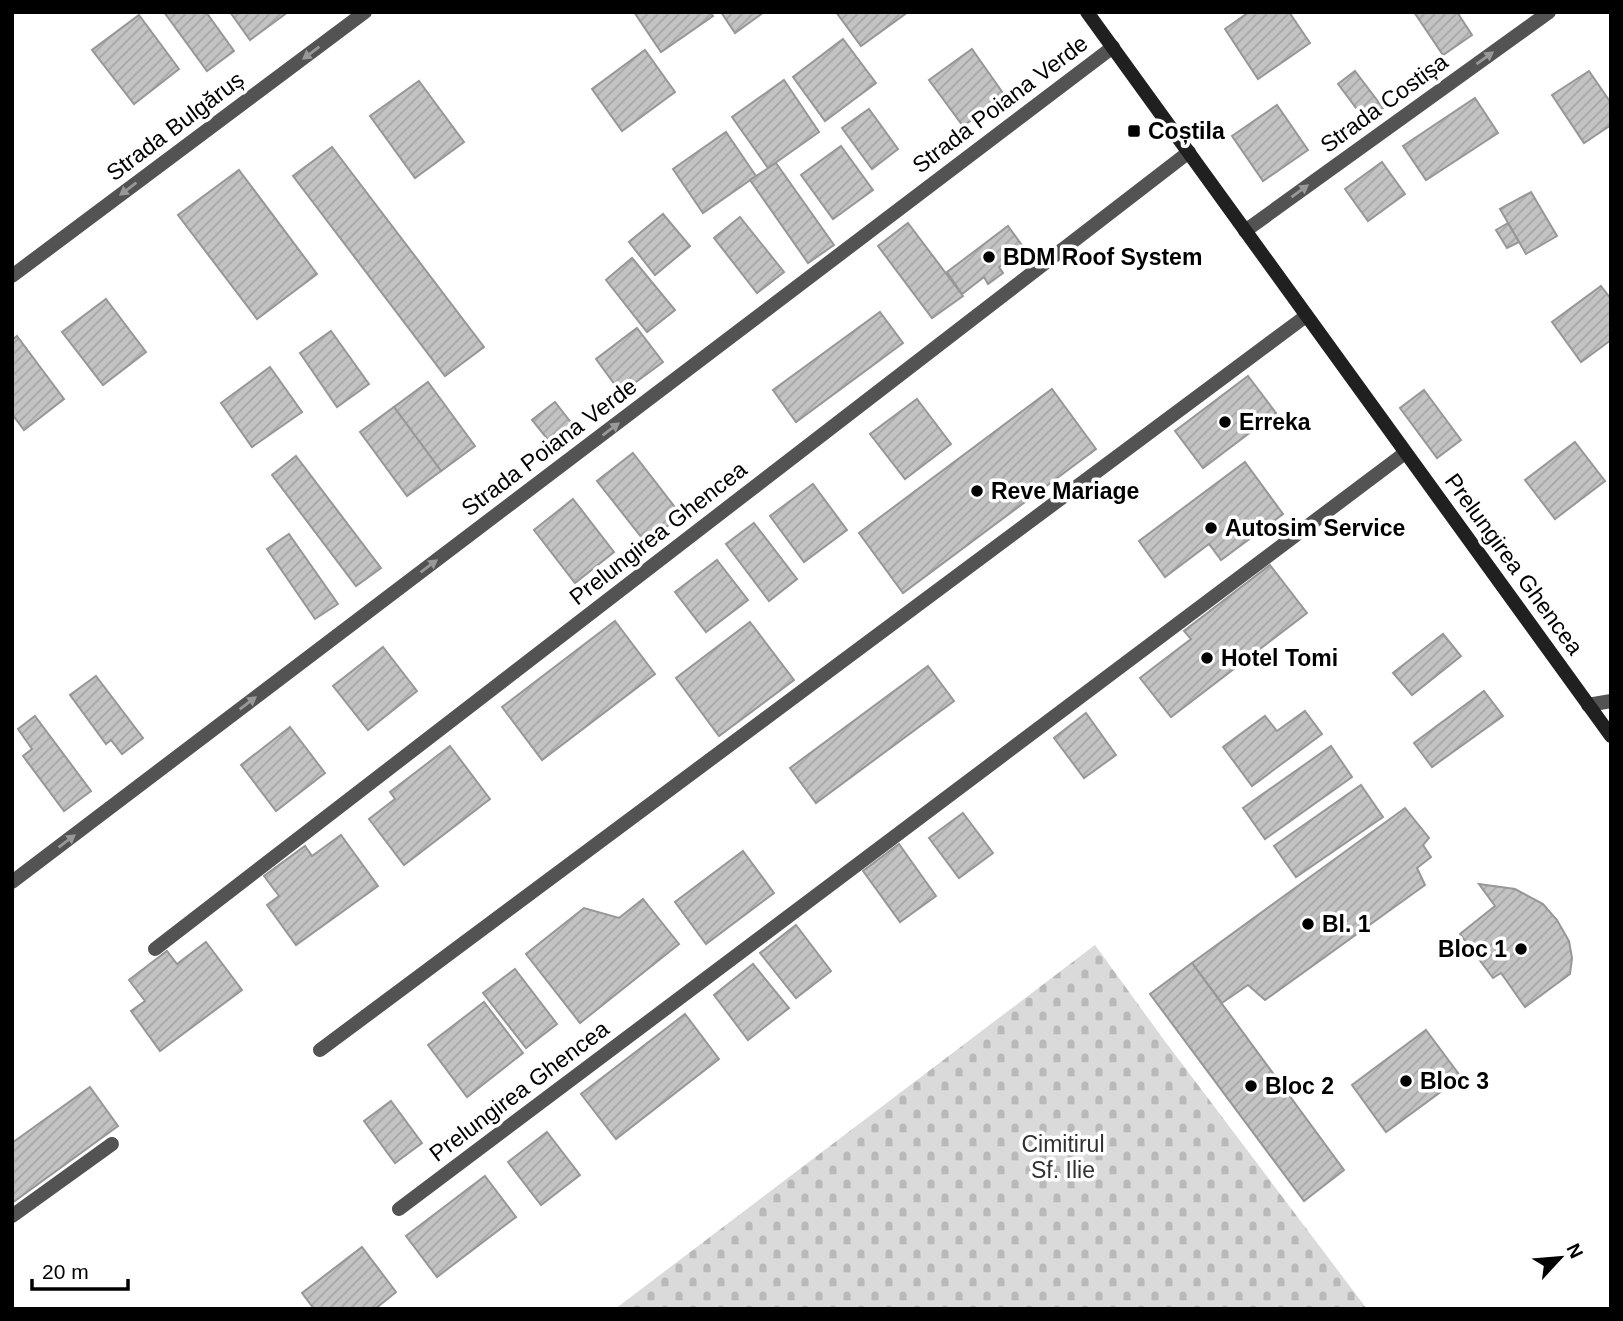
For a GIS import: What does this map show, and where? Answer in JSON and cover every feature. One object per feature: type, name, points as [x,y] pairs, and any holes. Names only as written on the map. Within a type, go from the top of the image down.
[{"type":"main road","name":"Prelungirea Ghencea","points":[[1087,12],[1611,736]]},
{"type":"street","name":"Strada Bulgăruș","points":[[12,276],[365,12]]},
{"type":"street","name":"Strada Costișa","points":[[1245,231],[1549,12]]},
{"type":"street","name":"Strada Poiana Verde","points":[[12,882],[1113,47]]},
{"type":"street","name":"Prelungirea Ghencea","points":[[155,949],[1189,152]]},
{"type":"street","points":[[320,1050],[1306,316]]},
{"type":"street","name":"Prelungirea Ghencea","points":[[399,1209],[1405,453]]},
{"type":"street","points":[[1588,705],[1611,701]]},
{"type":"street","points":[[12,1216],[113,1143]]},
{"type":"green space","name":"Cimitirul Sf. Ilie","points":[[1095,945],[1367,1309],[615,1309]]},
{"type":"building","points":[[164,12],[206,12],[234,51],[207,71]]},
{"type":"building","points":[[230,12],[288,12],[250,40]]},
{"type":"building","points":[[634,12],[710,12],[713,16],[661,52]]},
{"type":"building","points":[[721,12],[764,12],[735,33]]},
{"type":"building","points":[[836,12],[908,12],[861,46]]},
{"type":"building","points":[[1249,12],[1289,12],[1310,43],[1258,79],[1225,29]]},
{"type":"building","points":[[1414,12],[1457,12],[1472,35],[1443,55]]},
{"type":"building","points":[[139,15],[179,69],[134,104],[92,50]]},
{"type":"building","points":[[843,39],[876,83],[825,121],[793,77]]},
{"type":"building","points":[[972,49],[1005,96],[963,126],[929,80]]},
{"type":"building","points":[[645,50],[675,92],[622,131],[592,89]]},
{"type":"building","points":[[1355,71],[1383,108],[1366,121],[1338,84]]},
{"type":"building","points":[[1589,71],[1611,103],[1611,125],[1584,143],[1552,95]]},
{"type":"building","points":[[784,80],[819,132],[768,168],[732,117]]},
{"type":"building","points":[[419,81],[464,142],[415,178],[370,116]]},
{"type":"building","points":[[1475,98],[1498,133],[1426,180],[1403,146]]},
{"type":"building","points":[[1277,105],[1308,150],[1263,181],[1232,136]]},
{"type":"building","points":[[869,109],[898,149],[872,169],[842,128]]},
{"type":"building","points":[[726,132],[756,176],[703,213],[673,169]]},
{"type":"building","points":[[841,146],[873,190],[833,219],[801,175]]},
{"type":"building","points":[[332,147],[484,347],[445,376],[293,176]]},
{"type":"building","points":[[1382,162],[1405,194],[1368,221],[1345,189]]},
{"type":"building","points":[[776,163],[834,245],[808,263],[750,180]]},
{"type":"building","points":[[239,170],[317,274],[257,319],[178,215]]},
{"type":"building","points":[[1531,192],[1557,236],[1526,254],[1500,209]]},
{"type":"building","points":[[663,214],[690,246],[655,275],[629,242]]},
{"type":"building","points":[[740,217],[784,272],[757,293],[714,238]]},
{"type":"building","points":[[908,223],[963,296],[932,318],[878,246]]},
{"type":"building","points":[[1508,223],[1519,242],[1507,248],[1496,230]]},
{"type":"building","name":"BDM Roof System","points":[[1008,226],[1024,248],[999,267],[1003,273],[988,284],[984,277],[962,294],[947,272]]},
{"type":"building","points":[[632,258],[675,310],[647,332],[606,280]]},
{"type":"building","points":[[1601,286],[1611,299],[1611,340],[1581,362],[1552,322]]},
{"type":"building","points":[[106,299],[146,352],[103,385],[62,332]]},
{"type":"building","points":[[880,312],[903,343],[796,422],[773,390]]},
{"type":"building","points":[[637,328],[663,362],[621,393],[596,359]]},
{"type":"building","points":[[331,331],[369,384],[337,407],[300,353]]},
{"type":"building","points":[[17,336],[64,399],[24,430],[12,414],[12,340]]},
{"type":"building","points":[[270,367],[302,412],[252,447],[221,403]]},
{"type":"building","name":"Erreka","points":[[1248,376],[1276,413],[1203,468],[1175,431]]},
{"type":"building","points":[[428,382],[475,446],[441,471],[394,407]]},
{"type":"building","name":"Reve Mariage","points":[[1052,389],[1096,449],[903,593],[859,533]]},
{"type":"building","points":[[1424,390],[1461,440],[1437,458],[1400,408]]},
{"type":"building","points":[[917,399],[951,444],[905,479],[870,434]]},
{"type":"building","points":[[555,402],[580,434],[557,451],[532,420]]},
{"type":"building","points":[[394,407],[441,471],[407,496],[360,432]]},
{"type":"building","points":[[1575,442],[1605,481],[1555,519],[1525,480]]},
{"type":"building","points":[[633,453],[681,515],[646,543],[597,481]]},
{"type":"building","points":[[296,456],[381,568],[356,586],[272,475]]},
{"type":"building","name":"Autosim Service","points":[[1245,462],[1283,514],[1221,560],[1209,544],[1165,577],[1139,541]]},
{"type":"building","points":[[813,484],[847,530],[804,562],[770,516]]},
{"type":"building","points":[[573,499],[614,552],[575,583],[534,530]]},
{"type":"building","points":[[754,523],[797,579],[769,601],[726,544]]},
{"type":"building","points":[[289,534],[338,604],[315,619],[267,549]]},
{"type":"building","points":[[717,560],[748,600],[706,632],[675,592]]},
{"type":"building","name":"Hotel Tomi","points":[[1270,565],[1307,613],[1171,717],[1140,678],[1191,639],[1184,631]]},
{"type":"building","points":[[615,621],[655,674],[542,760],[502,707]]},
{"type":"building","points":[[750,622],[794,680],[719,736],[676,678]]},
{"type":"building","points":[[1443,634],[1461,656],[1412,695],[1393,673]]},
{"type":"building","points":[[383,647],[417,691],[368,730],[333,686]]},
{"type":"building","points":[[928,666],[954,701],[816,803],[790,768]]},
{"type":"building","points":[[96,676],[143,738],[122,754],[111,740],[106,744],[70,695]]},
{"type":"building","points":[[1484,691],[1503,716],[1432,767],[1414,743]]},
{"type":"building","points":[[1305,711],[1322,734],[1252,786],[1223,747],[1265,716],[1277,731]]},
{"type":"building","points":[[1086,713],[1116,755],[1084,778],[1054,738]]},
{"type":"building","points":[[35,716],[91,791],[64,811],[23,756],[32,749],[18,729]]},
{"type":"building","points":[[290,727],[325,773],[276,811],[241,765]]},
{"type":"building","points":[[450,746],[490,799],[404,865],[369,819],[395,799],[390,792]]},
{"type":"building","points":[[1331,746],[1352,777],[1265,839],[1243,808]]},
{"type":"building","points":[[1361,785],[1383,817],[1296,877],[1274,846]]},
{"type":"building","name":"Bl. 1","points":[[1405,808],[1429,838],[1423,845],[1431,857],[1417,868],[1425,885],[1265,1000],[1248,985],[1222,1003],[1192,963]]},
{"type":"building","points":[[963,813],[993,853],[959,878],[929,838]]},
{"type":"building","points":[[341,835],[378,886],[296,945],[267,905],[279,896],[264,876],[305,846],[312,856]]},
{"type":"building","points":[[899,844],[936,896],[900,922],[863,871]]},
{"type":"building","points":[[743,851],[774,893],[706,944],[675,902]]},
{"type":"building","name":"Bloc 1","points":[[1479,884],[1515,889],[1543,904],[1557,920],[1569,941],[1572,958],[1570,974],[1525,1007],[1501,973],[1493,978],[1460,934],[1495,906]]},
{"type":"building","points":[[643,899],[679,944],[580,1023],[526,954],[584,908],[619,918]]},
{"type":"building","points":[[796,925],[831,971],[796,998],[760,953]]},
{"type":"building","points":[[206,942],[242,990],[160,1051],[131,1011],[145,1001],[129,980],[167,951],[177,964]]},
{"type":"building","name":"Bloc 2","points":[[1192,963],[1344,1170],[1304,1201],[1150,994]]},
{"type":"building","points":[[753,964],[789,1008],[748,1040],[714,995]]},
{"type":"building","points":[[515,969],[557,1024],[526,1048],[483,993]]},
{"type":"building","points":[[484,1002],[523,1053],[467,1097],[428,1045]]},
{"type":"building","points":[[685,1014],[719,1059],[616,1139],[581,1094]]},
{"type":"building","name":"Bloc 3","points":[[1426,1030],[1461,1077],[1386,1132],[1352,1085]]},
{"type":"building","points":[[90,1087],[118,1126],[12,1203],[12,1143]]},
{"type":"building","points":[[391,1101],[422,1143],[395,1163],[364,1121]]},
{"type":"building","points":[[547,1132],[580,1175],[541,1205],[508,1162]]},
{"type":"building","points":[[485,1176],[516,1217],[437,1277],[406,1236]]},
{"type":"building","points":[[362,1247],[396,1292],[375,1309],[314,1309],[302,1293]]},
{"type":"place","name":"Coștila","points":[[1134,131]]},
{"type":"place","name":"BDM Roof System","points":[[989,257]]},
{"type":"place","name":"Erreka","points":[[1225,422]]},
{"type":"place","name":"Reve Mariage","points":[[977,491]]},
{"type":"place","name":"Autosim Service","points":[[1211,528]]},
{"type":"place","name":"Hotel Tomi","points":[[1207,658]]},
{"type":"place","name":"Bl. 1","points":[[1308,924]]},
{"type":"place","name":"Bloc 1","points":[[1521,949]]},
{"type":"place","name":"Bloc 3","points":[[1406,1081]]},
{"type":"place","name":"Bloc 2","points":[[1251,1086]]}]
